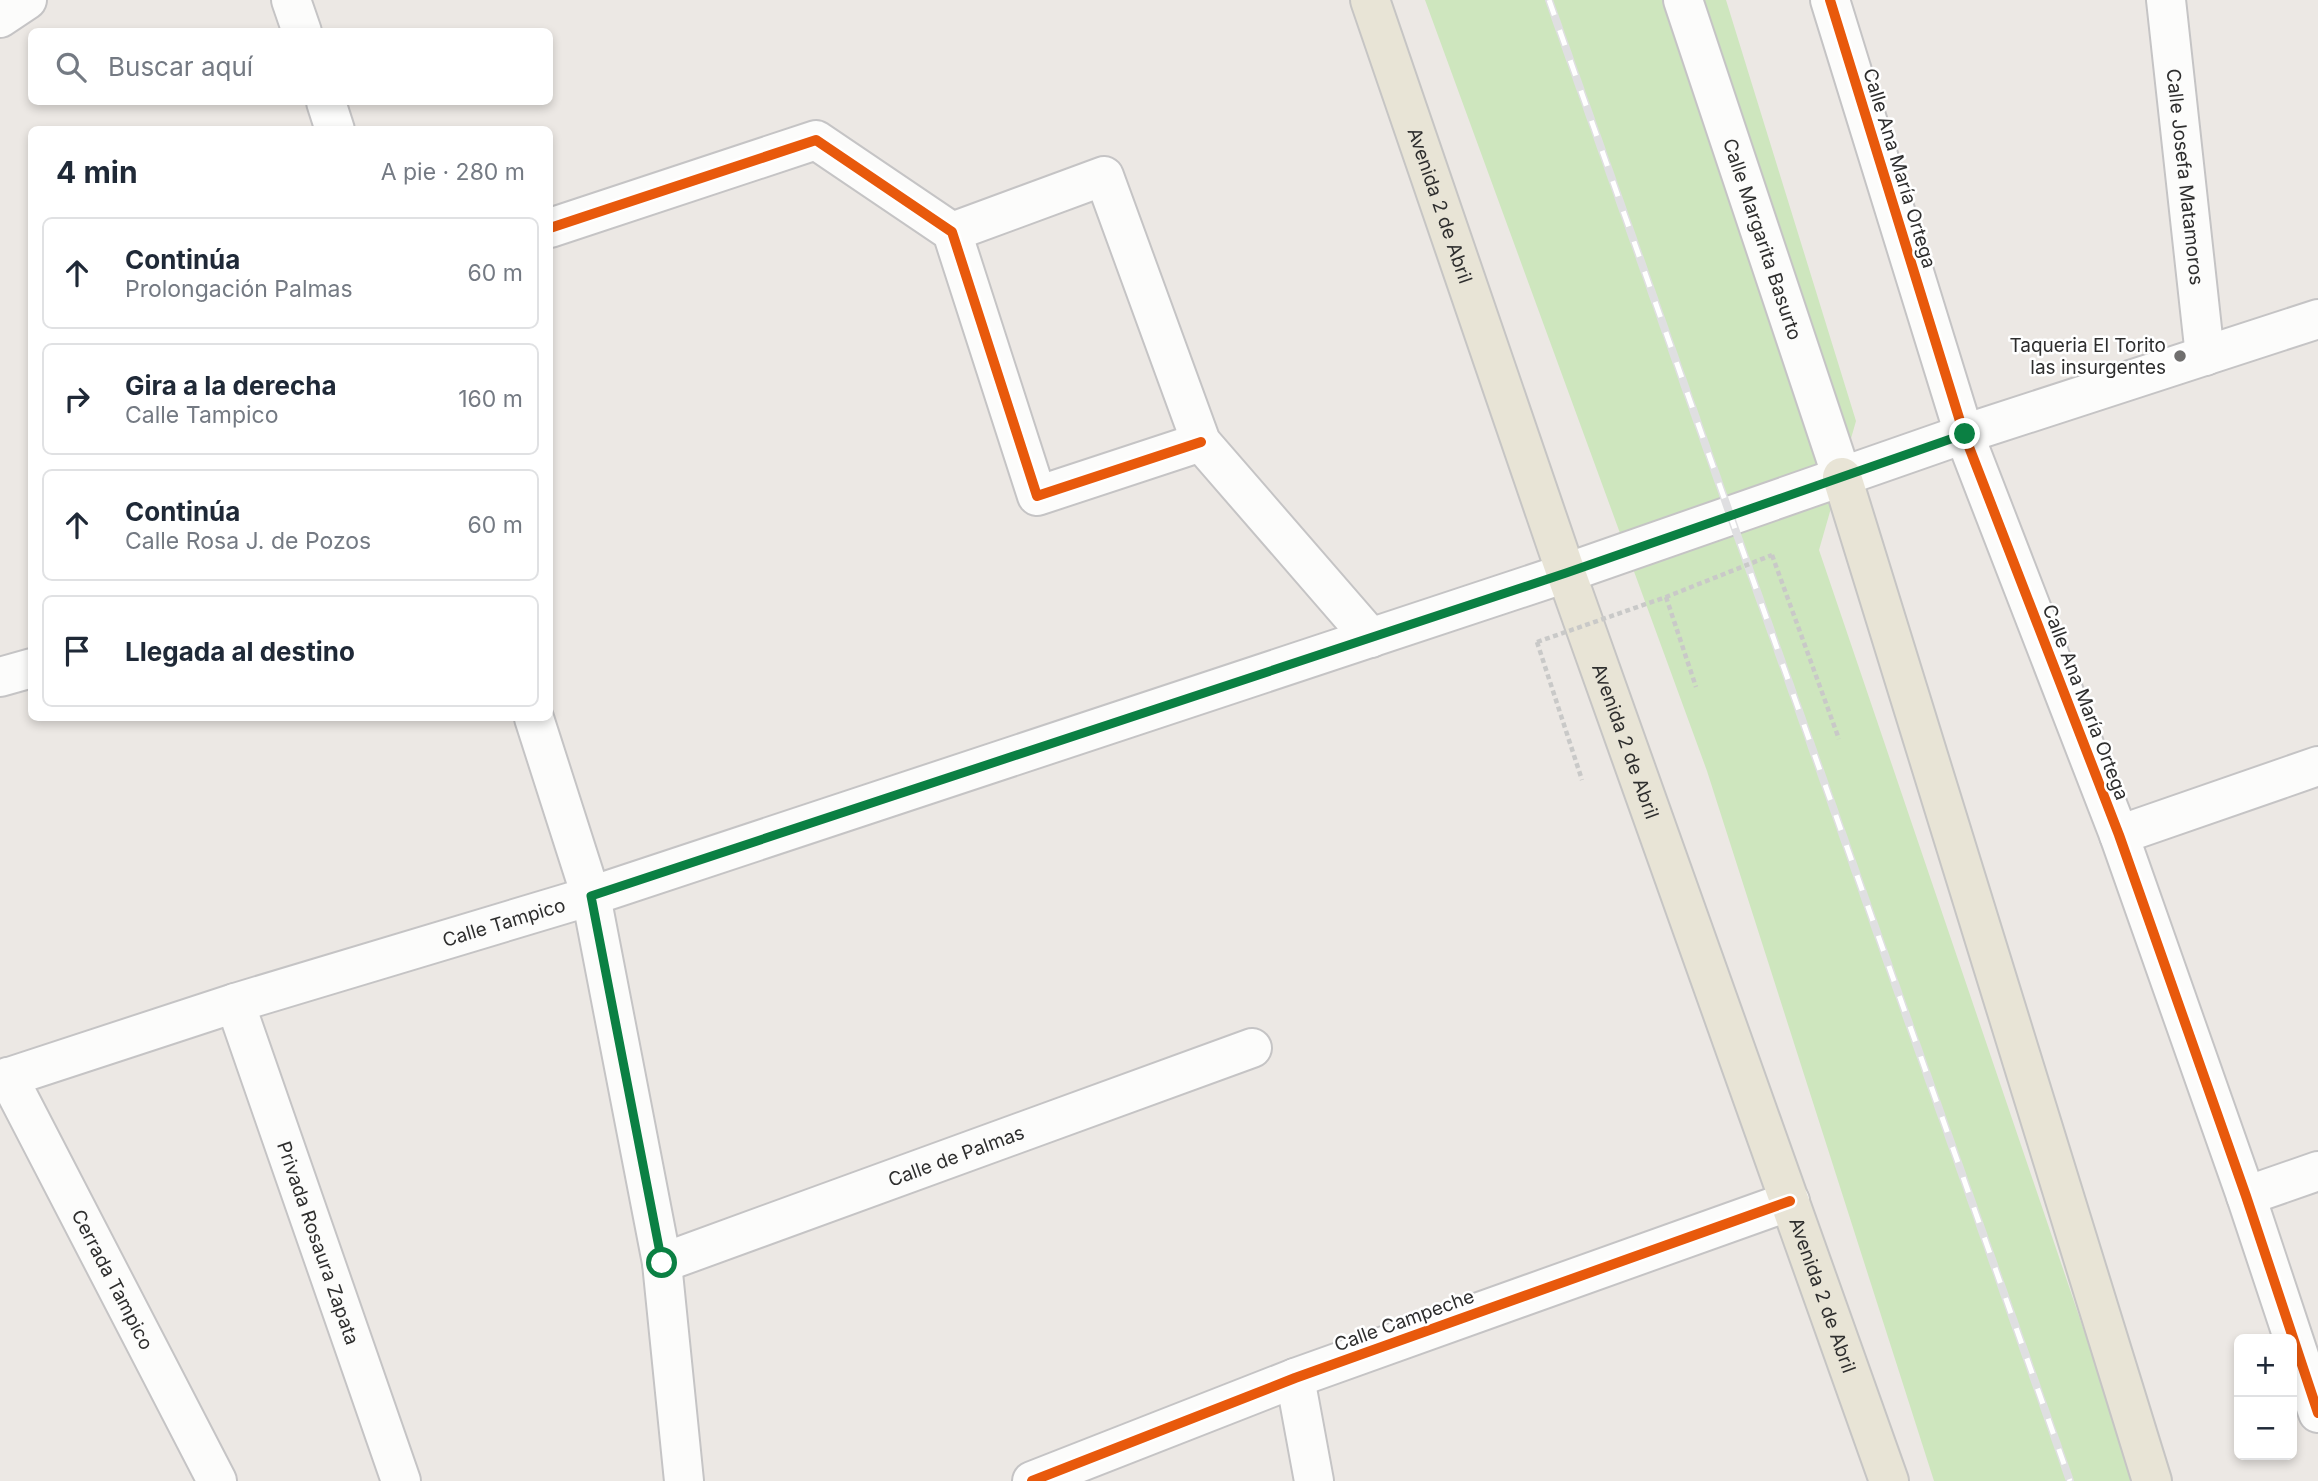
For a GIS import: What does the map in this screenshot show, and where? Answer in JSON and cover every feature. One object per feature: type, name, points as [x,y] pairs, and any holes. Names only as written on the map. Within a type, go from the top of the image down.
[{"type":"main road","name":"Avenida 2 de Abril","points":[[1370,0],[1566,573],[1889,1481]]},
{"type":"main road","points":[[1842,477],[2152,1481]]},
{"type":"street","points":[[0,18],[27,0]]},
{"type":"street","points":[[291,0],[301,28]]},
{"type":"street","name":"Calle Margarita Basurto","points":[[1683,0],[1842,477]]},
{"type":"street","name":"Calle Ana María Ortega","points":[[1830,0],[1965,434],[2119,835],[2246,1196],[2318,1413]]},
{"type":"street","name":"Calle Josefa Matamoros","points":[[2166,0],[2205,356]]},
{"type":"street","points":[[327,105],[334,126]]},
{"type":"street","points":[[553,227],[816,140],[952,232],[1038,496],[1201,442]]},
{"type":"street","points":[[952,232],[1104,176],[1201,442],[1371,638]]},
{"type":"street","name":"Calle Tampico","points":[[4,1078],[235,1003],[591,896],[1566,573],[1965,434],[2318,318]]},
{"type":"street","points":[[0,677],[28,669]]},
{"type":"street","points":[[535,721],[591,896],[662,1263],[684,1481]]},
{"type":"street","points":[[2119,835],[2318,766]]},
{"type":"street","name":"Privada Rosaura Zapata","points":[[235,1003],[401,1481]]},
{"type":"street","name":"Calle de Palmas","points":[[662,1263],[1252,1048]]},
{"type":"street","name":"Cerrada Tampico","points":[[4,1078],[217,1481]]},
{"type":"street","points":[[2246,1196],[2318,1171]]},
{"type":"street","name":"Calle Campeche","points":[[1032,1481],[1295,1378],[1790,1200]]},
{"type":"street","points":[[1295,1378],[1314,1481]]},
{"type":"path","points":[[1582,780],[1537,642],[1667,597],[1772,555],[1839,738]]},
{"type":"path","points":[[1667,597],[1696,687]]},
{"type":"green space","points":[[1425,0],[1726,0],[1856,421],[1819,550],[2135,1481],[1934,1481],[1707,771]]},
{"type":"railway","points":[[1549,0],[2070,1481]]},
{"type":"cycle path","points":[[1830,0],[1964,434],[2119,835],[2246,1196],[2318,1413]]},
{"type":"cycle path","points":[[553,227],[816,140],[952,232],[1037,496],[1201,442]]},
{"type":"cycle path","points":[[1032,1481],[1295,1378],[1790,1201]]},
{"type":"place","name":"Taqueria El Torito las insurgentes","points":[[2180,356]]},
{"type":"route","points":[[662,1263],[591,896],[1566,573],[1965,434]]}]
